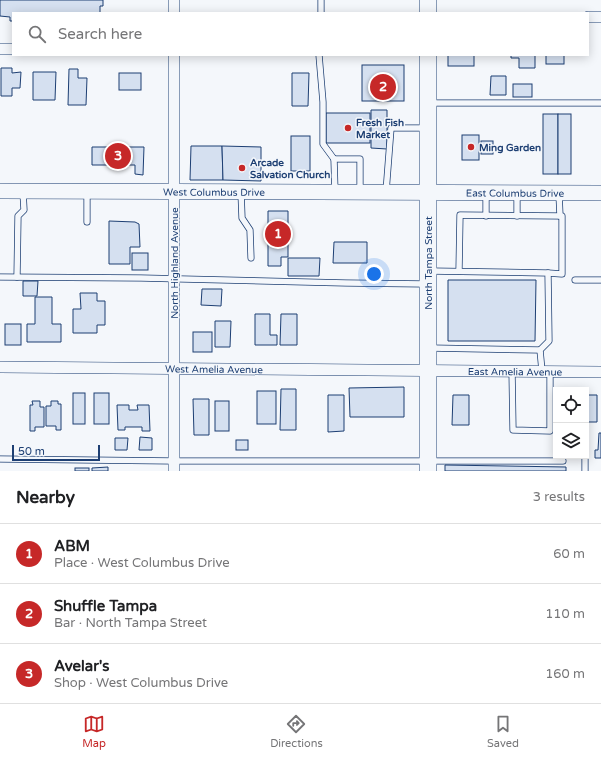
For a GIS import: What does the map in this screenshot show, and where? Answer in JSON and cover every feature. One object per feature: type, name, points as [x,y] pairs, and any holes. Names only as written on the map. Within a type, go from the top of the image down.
[{"type":"main road","points":[[428,0],[428,12]]},
{"type":"main road","name":"North Tampa Street","points":[[428,56],[428,466]]},
{"type":"main road","name":"West Columbus Drive","points":[[0,191],[428,193]]},
{"type":"main road","name":"East Columbus Drive","points":[[428,193],[601,193]]},
{"type":"street","points":[[174,0],[174,12]]},
{"type":"street","points":[[589,17],[601,17]]},
{"type":"street","points":[[0,49],[12,49]]},
{"type":"street","name":"North Highland Avenue","points":[[174,56],[174,466]]},
{"type":"street","name":"West Amelia Avenue","points":[[0,367],[429,370]]},
{"type":"street","name":"East Amelia Avenue","points":[[429,370],[601,372]]},
{"type":"lane","points":[[321,0],[322,12]]},
{"type":"lane","points":[[319,56],[323,102],[324,144],[334,159],[335,192]]},
{"type":"lane","points":[[428,103],[601,103]]},
{"type":"lane","points":[[386,193],[390,128],[428,129]]},
{"type":"lane","points":[[334,159],[360,159],[360,192]]},
{"type":"lane","points":[[18,277],[18,216],[24,210],[23,191]]},
{"type":"lane","points":[[87,191],[87,222]]},
{"type":"lane","points":[[241,192],[242,218],[250,230],[251,258]]},
{"type":"lane","points":[[486,193],[486,216]]},
{"type":"lane","points":[[517,193],[517,216]]},
{"type":"lane","points":[[0,277],[268,280],[346,283],[428,277],[459,271],[562,274],[562,216],[560,216],[559,193]]},
{"type":"lane","points":[[459,271],[460,215],[560,216]]},
{"type":"lane","points":[[427,348],[540,350],[549,341],[548,273]]},
{"type":"lane","points":[[575,280],[601,280]]},
{"type":"lane","points":[[512,371],[513,430],[553,432],[546,371],[540,350]]},
{"type":"lane","points":[[0,459],[174,466],[428,466],[563,461]]},
{"type":"lane","points":[[585,459],[585,471]]},
{"type":"building","points":[[0,0],[103,0],[103,6],[100,6],[100,12],[12,12],[12,21],[10,21],[10,17],[0,16]]},
{"type":"building","points":[[448,56],[474,56],[474,66],[448,66]]},
{"type":"building","points":[[511,56],[535,56],[535,68],[519,68],[519,58],[511,58]]},
{"type":"building","points":[[546,56],[564,56],[564,64],[546,64]]},
{"type":"building","points":[[362,65],[404,65],[404,101],[362,101]]},
{"type":"building","points":[[1,68],[12,68],[12,73],[21,72],[20,88],[12,88],[12,96],[1,96]]},
{"type":"building","points":[[69,69],[78,69],[78,78],[87,78],[86,105],[68,105]]},
{"type":"building","points":[[33,72],[56,72],[55,100],[33,100]]},
{"type":"building","points":[[119,73],[141,73],[141,90],[119,90]]},
{"type":"building","points":[[292,73],[309,73],[308,106],[292,106]]},
{"type":"building","points":[[491,76],[506,76],[506,95],[490,95]]},
{"type":"building","points":[[513,84],[532,84],[532,97],[513,97]]},
{"type":"building","points":[[371,110],[387,110],[387,149],[371,148]]},
{"type":"building","name":"Fresh Fish Market","points":[[326,113],[370,113],[370,143],[326,143]]},
{"type":"building","points":[[543,114],[558,114],[558,174],[543,174]]},
{"type":"building","points":[[558,114],[571,114],[571,174],[558,174]]},
{"type":"building","name":"Ming Garden","points":[[462,135],[479,135],[479,160],[462,160]]},
{"type":"building","points":[[291,136],[310,136],[310,171],[291,171]]},
{"type":"building","points":[[481,141],[493,141],[493,154],[481,154]]},
{"type":"building","name":"Arcade Salvation Church","points":[[191,146],[222,146],[223,180],[190,180]]},
{"type":"building","name":"Arcade Salvation Church","points":[[222,146],[261,147],[261,181],[223,180]]},
{"type":"building","points":[[92,147],[144,147],[143,175],[135,174],[135,165],[92,165]]},
{"type":"building","points":[[268,211],[288,211],[288,257],[281,257],[281,266],[268,266]]},
{"type":"building","points":[[109,221],[135,222],[139,224],[140,247],[130,247],[130,264],[109,264]]},
{"type":"building","points":[[334,242],[367,242],[367,263],[333,263]]},
{"type":"building","points":[[132,253],[148,253],[148,270],[132,270]]},
{"type":"building","points":[[288,258],[320,258],[319,276],[288,276]]},
{"type":"building","points":[[448,280],[536,280],[535,341],[448,341]]},
{"type":"building","points":[[23,281],[38,281],[37,296],[23,296]]},
{"type":"building","points":[[202,289],[222,289],[221,306],[201,305]]},
{"type":"building","points":[[80,293],[97,293],[97,301],[105,301],[105,325],[97,325],[97,333],[73,333],[73,309],[81,309]]},
{"type":"building","points":[[35,297],[52,297],[52,324],[61,324],[61,342],[27,342],[27,324],[35,324]]},
{"type":"building","points":[[255,314],[270,314],[270,335],[277,335],[277,345],[255,345]]},
{"type":"building","points":[[281,314],[297,314],[297,345],[280,345]]},
{"type":"building","points":[[215,321],[231,321],[230,347],[215,347]]},
{"type":"building","points":[[5,324],[21,324],[21,345],[5,345]]},
{"type":"building","points":[[193,332],[212,332],[212,352],[193,352]]},
{"type":"building","points":[[404,387],[404,417],[350,417],[349,388]]},
{"type":"building","points":[[281,389],[296,389],[296,430],[280,430]]},
{"type":"building","points":[[257,391],[276,391],[276,424],[257,424]]},
{"type":"building","points":[[73,393],[85,393],[85,424],[73,424]]},
{"type":"building","points":[[94,393],[109,393],[109,424],[94,424]]},
{"type":"building","points":[[328,395],[344,395],[344,431],[328,432]]},
{"type":"building","points":[[453,395],[469,395],[469,425],[452,425]]},
{"type":"building","points":[[589,395],[597,395],[597,422],[589,422]]},
{"type":"building","points":[[193,399],[209,399],[209,435],[194,435]]},
{"type":"building","points":[[32,401],[40,401],[40,407],[44,407],[44,427],[35,427],[35,431],[30,431],[30,405],[33,405]]},
{"type":"building","points":[[51,401],[58,401],[58,404],[61,404],[61,430],[56,430],[56,426],[46,426],[46,406],[51,406]]},
{"type":"building","points":[[215,401],[229,401],[229,431],[215,431]]},
{"type":"building","points":[[117,405],[129,405],[129,410],[138,410],[137,405],[149,405],[150,431],[142,431],[142,427],[125,427],[125,430],[118,430]]},
{"type":"building","points":[[599,433],[601,433],[601,458],[595,458],[595,450],[598,450]]},
{"type":"building","points":[[140,437],[152,438],[152,450],[139,450]]},
{"type":"building","points":[[115,438],[128,438],[127,450],[115,450]]},
{"type":"building","points":[[236,440],[248,440],[248,450],[236,450]]},
{"type":"building","points":[[445,465],[566,467],[566,471],[445,471]]},
{"type":"building","points":[[108,467],[108,471],[92,471],[92,468]]},
{"type":"building","points":[[75,468],[89,468],[89,471],[75,471]]},
{"type":"place","name":"Shuffle Tampa","points":[[383,87]]},
{"type":"place","name":"Fresh Fish Market","points":[[348,128]]},
{"type":"place","name":"Ming Garden","points":[[471,147]]},
{"type":"place","name":"Avelar's","points":[[118,156]]},
{"type":"place","name":"Arcade Salvation Church","points":[[242,168]]},
{"type":"place","name":"ABM","points":[[278,234]]}]
